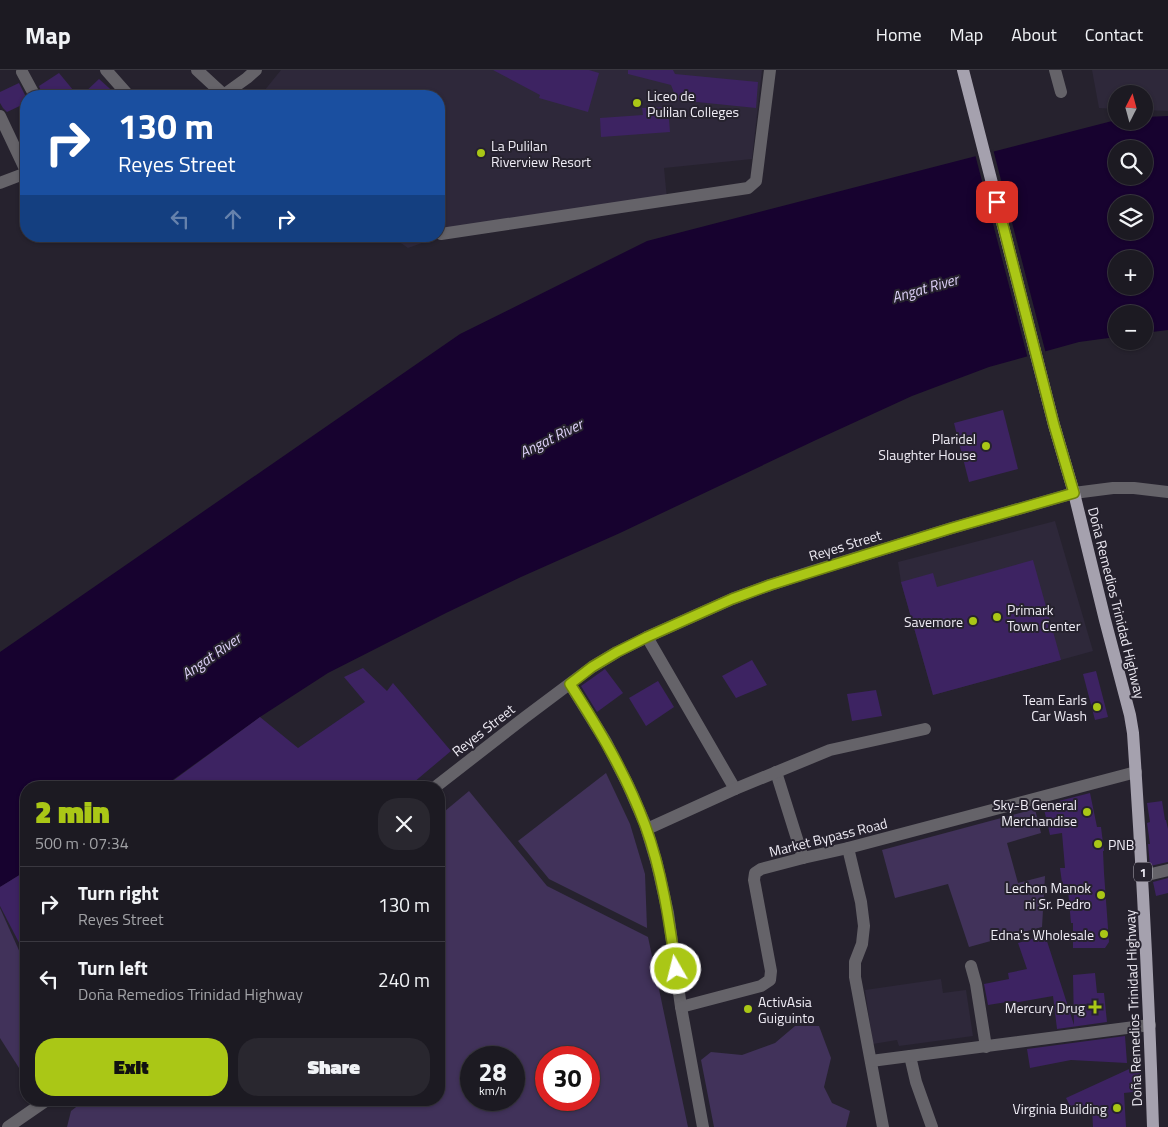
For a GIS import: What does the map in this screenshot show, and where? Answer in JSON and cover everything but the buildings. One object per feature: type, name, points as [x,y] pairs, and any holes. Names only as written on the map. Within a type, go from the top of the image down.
[{"type":"main road","name":"Doña Remedios Trinidad Highway","points":[[963,70],[1130,715],[1143,876],[1153,1127]]},
{"type":"street","points":[[106,70],[124,90]]},
{"type":"street","points":[[197,70],[217,90]]},
{"type":"street","points":[[239,90],[256,70]]},
{"type":"street","points":[[445,233],[748,188],[756,181],[770,70]]},
{"type":"street","points":[[1055,70],[1061,92]]},
{"type":"street","points":[[22,72],[32,90]]},
{"type":"street","points":[[0,116],[20,159]]},
{"type":"street","points":[[0,183],[20,175]]},
{"type":"street","name":"Reyes Street","points":[[443,781],[592,667],[647,637],[732,599],[770,585],[952,528],[1074,493],[1112,488],[1134,488],[1168,493]]},
{"type":"street","points":[[647,637],[735,789]]},
{"type":"street","points":[[570,684],[606,742],[628,785],[646,829],[657,864],[668,913],[681,1007],[703,1127]]},
{"type":"street","points":[[646,829],[735,789],[830,750],[925,729]]},
{"type":"street","points":[[776,772],[803,858]]},
{"type":"street","name":"Market Bypass Road","points":[[681,1007],[761,986],[770,980],[771,971],[754,880],[754,873],[761,869],[1136,772]]},
{"type":"street","points":[[848,848],[861,902],[864,926],[862,944],[855,962],[855,977],[883,1127]]},
{"type":"street","points":[[1143,876],[1168,870]]},
{"type":"street","points":[[971,966],[976,984],[986,1046]]},
{"type":"street","points":[[870,1062],[1150,1025]]},
{"type":"street","points":[[910,1056],[916,1082],[932,1127]]},
{"type":"street","points":[[8,1127],[38,1106]]},
{"type":"shaded area","points":[[281,70],[762,70],[752,159],[664,168],[667,199],[455,231],[445,235],[445,90],[265,90]]},
{"type":"shaded area","points":[[1092,70],[1168,70],[1168,111],[1153,110],[1153,85],[1108,85],[1108,109],[1099,108]]},
{"type":"shaded area","points":[[400,242],[425,242],[408,248]]},
{"type":"shaded area","name":"Primark Town Center","points":[[1055,521],[1093,651],[933,695],[901,582],[898,562]]},
{"type":"shaded area","points":[[606,773],[630,824],[645,874],[647,928],[549,879],[518,841]]},
{"type":"shaded area","points":[[469,791],[547,886],[648,937],[688,1127],[67,1127],[71,1111],[77,1106],[445,1106],[445,811]]},
{"type":"shaded area","points":[[1035,809],[1041,833],[1007,843],[1018,883],[1045,876],[1042,927],[969,947],[948,884],[895,898],[882,850]]},
{"type":"shaded area","points":[[0,908],[20,953],[20,1070],[0,1038]]},
{"type":"shaded area","points":[[941,979],[943,993],[966,990],[973,1036],[899,1046],[897,1040],[873,1044],[865,990]]},
{"type":"shaded area","points":[[795,1026],[819,1026],[831,1058],[824,1087],[832,1103],[850,1111],[846,1127],[714,1127],[701,1060],[711,1052],[742,1055],[775,1043]]},
{"type":"water","name":"Angat River","points":[[1168,116],[1168,330],[1153,332],[1153,305],[1108,305],[1108,338],[1079,342],[989,367],[912,396],[620,533],[521,577],[328,673],[260,717],[171,781],[20,781],[20,875],[0,887],[0,652],[460,334],[647,241],[1108,122],[1108,130],[1153,130],[1153,117]]},
{"type":"pier","points":[[993,149],[1046,354],[1028,359],[975,154]]},
{"type":"place","name":"Liceo de Pulilan Colleges","points":[[637,103]]},
{"type":"place","name":"La Pulilan Riverview Resort","points":[[481,153]]},
{"type":"place","name":"Plaridel Slaughter House","points":[[986,446]]},
{"type":"place","name":"Primark Town Center","points":[[997,617]]},
{"type":"place","name":"Savemore","points":[[973,621]]},
{"type":"place","name":"Team Earls Car Wash","points":[[1097,707]]},
{"type":"place","name":"Sky-B General Merchandise","points":[[1087,812]]},
{"type":"place","name":"PNB","points":[[1098,844]]},
{"type":"place","name":"Lechon Manok ni Sr. Pedro","points":[[1101,895]]},
{"type":"place","name":"Edna's Wholesale","points":[[1104,934]]},
{"type":"place","name":"Mercury Drug","points":[[1095,1007]]},
{"type":"place","name":"ActivAsia Guiguinto","points":[[748,1009]]},
{"type":"place","name":"Virginia Building","points":[[1117,1108]]},
{"type":"route","points":[[676,969],[668,913],[657,864],[645,824],[606,742],[570,684],[592,667],[617,652],[732,599],[881,550],[1074,493],[1054,425],[997,202]]}]
